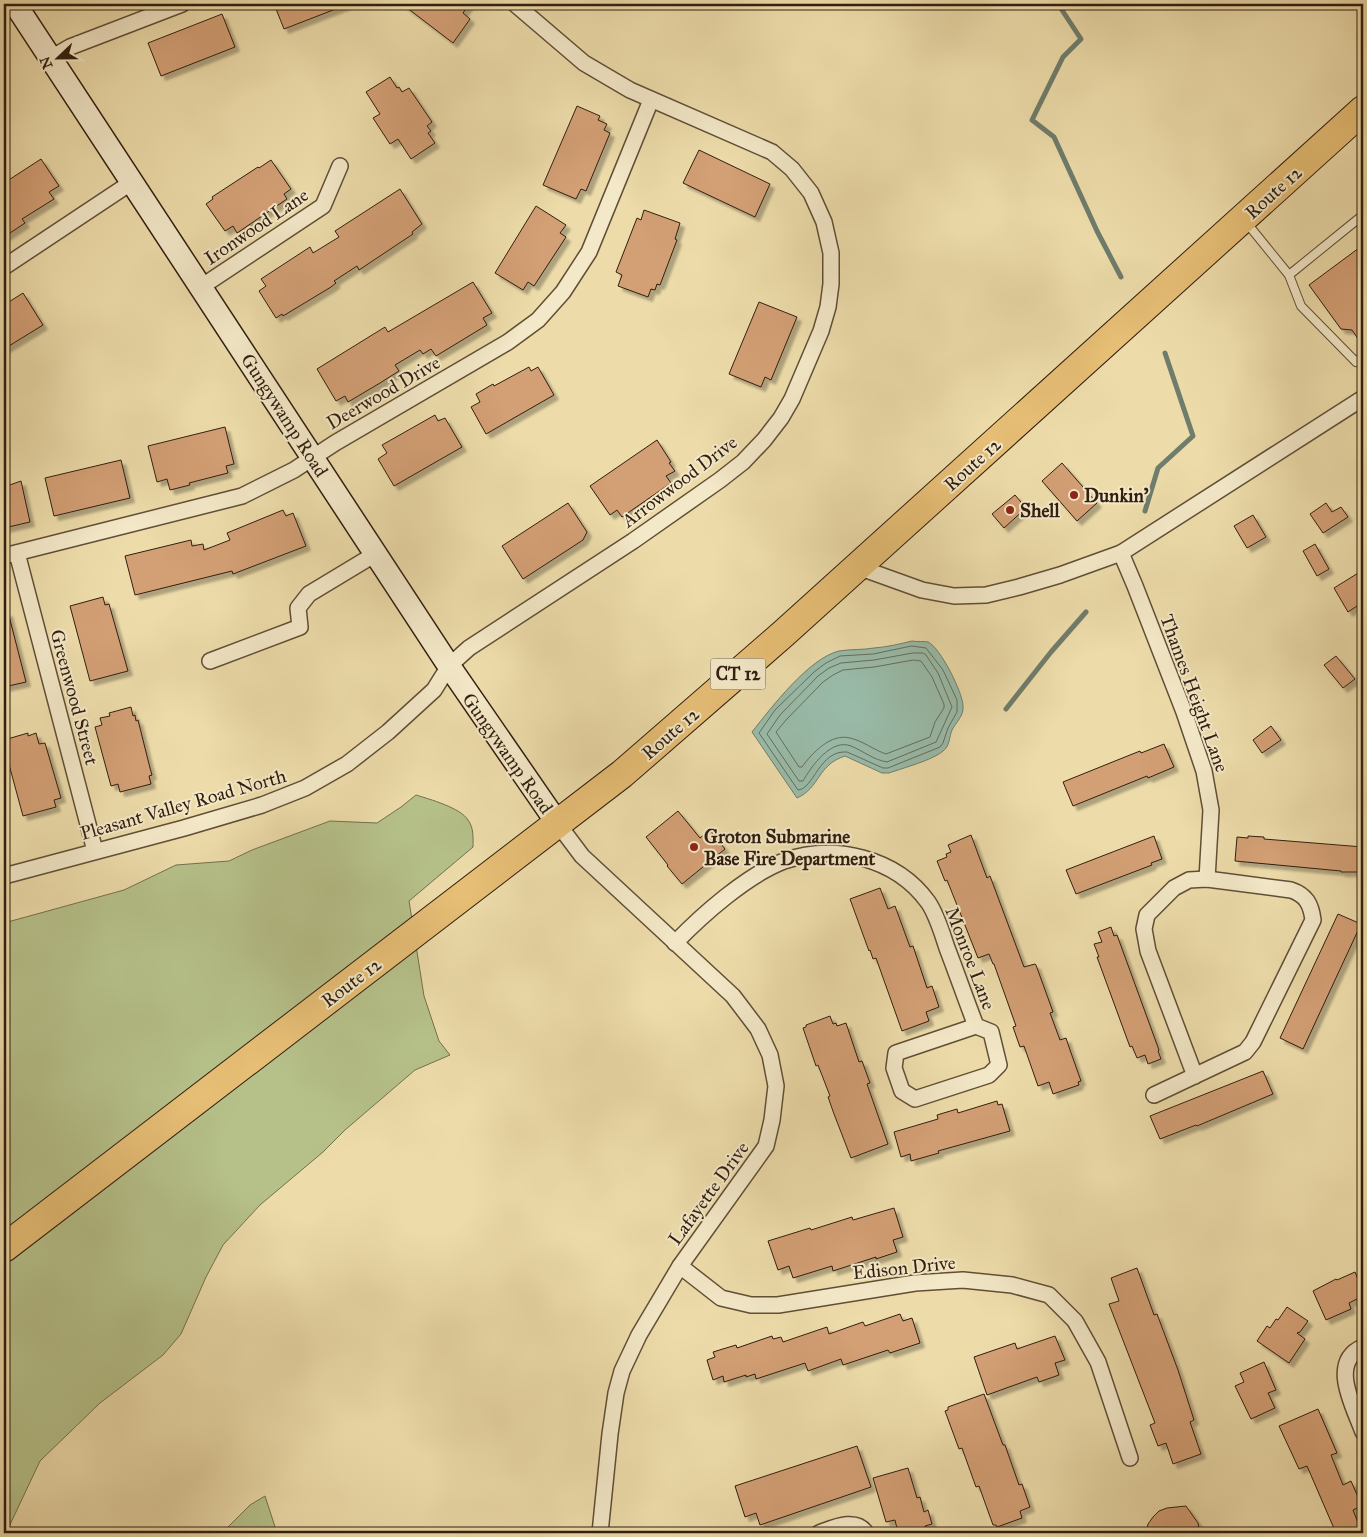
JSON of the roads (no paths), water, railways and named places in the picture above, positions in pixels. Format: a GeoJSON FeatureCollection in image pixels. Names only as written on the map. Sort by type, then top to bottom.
{"type":"FeatureCollection","features":[{"type":"Feature","properties":{"kind":"highway","name":"Route 12"},"geometry":{"type":"LineString","coordinates":[[4,1248],[558,824],[661,741],[858,567],[1363,110]]}},
{"type":"Feature","properties":{"kind":"street","name":"Gungywamp Road"},"geometry":{"type":"LineString","coordinates":[[15,4],[449,666],[558,824]]}},
{"type":"Feature","properties":{"kind":"street"},"geometry":{"type":"LineString","coordinates":[[51,58],[70,47],[182,4]]}},
{"type":"Feature","properties":{"kind":"street","name":"Arrowwood Drive"},"geometry":{"type":"LineString","coordinates":[[449,666],[469,648],[633,541],[743,462],[764,440],[781,418],[792,399],[821,331],[828,308],[831,284],[831,253],[824,222],[811,193],[792,169],[772,152],[651,100],[584,63],[515,4]]}},
{"type":"Feature","properties":{"kind":"street","name":"Deerwood Drive"},"geometry":{"type":"LineString","coordinates":[[10,555],[242,496],[268,484],[493,351],[538,320],[562,292],[588,252],[651,100]]}},
{"type":"Feature","properties":{"kind":"street","name":"Ironwood Lane"},"geometry":{"type":"LineString","coordinates":[[202,287],[323,206],[340,166]]}},
{"type":"Feature","properties":{"kind":"street"},"geometry":{"type":"LineString","coordinates":[[4,267],[132,182]]}},
{"type":"Feature","properties":{"kind":"street"},"geometry":{"type":"LineString","coordinates":[[858,567],[922,590],[954,596],[986,595],[1051,578],[1121,553],[1363,398]]}},
{"type":"Feature","properties":{"kind":"street","name":"Thames Height Lane"},"geometry":{"type":"LineString","coordinates":[[1121,553],[1181,703],[1204,771],[1212,810],[1207,879]]}},
{"type":"Feature","properties":{"kind":"street"},"geometry":{"type":"LineString","coordinates":[[210,661],[300,627],[298,608],[309,594],[377,554]]}},
{"type":"Feature","properties":{"kind":"street","name":"Greenwood Street"},"geometry":{"type":"LineString","coordinates":[[10,555],[95,851]]}},
{"type":"Feature","properties":{"kind":"street","name":"Pleasant Valley Road North"},"geometry":{"type":"LineString","coordinates":[[4,876],[184,828],[262,805],[305,788],[347,764],[388,732],[434,690],[449,666]]}},
{"type":"Feature","properties":{"kind":"street","name":"Lafayette Drive"},"geometry":{"type":"LineString","coordinates":[[558,824],[582,856],[701,965],[732,996],[758,1029],[770,1055],[776,1086],[772,1120],[766,1146],[680,1266],[639,1335],[622,1371],[616,1393],[610,1434],[600,1533]]}},
{"type":"Feature","properties":{"kind":"street","name":"Monroe Lane"},"geometry":{"type":"LineString","coordinates":[[675,943],[692,925],[748,880],[784,862],[806,856],[834,854],[863,857],[890,867],[912,883],[928,903],[940,927],[976,1026],[991,1032],[999,1065],[989,1075],[915,1099],[902,1091],[894,1068],[896,1053],[976,1026]]}},
{"type":"Feature","properties":{"kind":"street"},"geometry":{"type":"LineString","coordinates":[[1154,1095],[1195,1076],[1245,1052],[1253,1042],[1313,920],[1312,910],[1307,899],[1299,893],[1291,890],[1207,879],[1189,880],[1174,888],[1147,915],[1144,929],[1148,951],[1195,1076]]}},
{"type":"Feature","properties":{"kind":"street","name":"Edison Drive"},"geometry":{"type":"LineString","coordinates":[[680,1266],[722,1298],[751,1305],[778,1305],[915,1283],[963,1280],[1012,1285],[1049,1295],[1074,1321],[1098,1362],[1130,1458]]}},
{"type":"Feature","properties":{"kind":"street"},"geometry":{"type":"LineString","coordinates":[[1363,1346],[1349,1359],[1344,1376],[1348,1394],[1363,1432]]}},
{"type":"Feature","properties":{"kind":"street"},"geometry":{"type":"LineString","coordinates":[[819,1533],[851,1524],[860,1527],[866,1533]]}},
{"type":"Feature","properties":{"kind":"lane"},"geometry":{"type":"LineString","coordinates":[[1288,275],[1363,215]]}},
{"type":"Feature","properties":{"kind":"lane"},"geometry":{"type":"LineString","coordinates":[[1244,218],[1288,275],[1301,306],[1356,362],[1363,356]]}},
{"type":"Feature","properties":{"kind":"water"},"geometry":{"type":"Polygon","coordinates":[[[912,641],[928,642],[939,652],[950,671],[962,700],[962,713],[952,730],[945,749],[925,761],[889,773],[882,773],[845,756],[829,765],[805,794],[797,798],[752,732],[791,685],[815,663],[827,656],[839,651],[884,647],[912,641]]]}},
{"type":"Feature","properties":{"kind":"waterway"},"geometry":{"type":"LineString","coordinates":[[1058,4],[1081,39],[1063,57],[1032,120],[1054,137],[1097,231],[1121,277]]}},
{"type":"Feature","properties":{"kind":"waterway"},"geometry":{"type":"LineString","coordinates":[[1145,511],[1158,468],[1193,436],[1165,353]]}},
{"type":"Feature","properties":{"kind":"waterway"},"geometry":{"type":"LineString","coordinates":[[1006,709],[1051,652],[1086,612]]}},
{"type":"Feature","properties":{"kind":"place","name":"Dunkin'"},"geometry":{"type":"Point","coordinates":[1074,495]}},
{"type":"Feature","properties":{"kind":"place","name":"Shell"},"geometry":{"type":"Point","coordinates":[1010,510]}},
{"type":"Feature","properties":{"kind":"place","name":"Groton Submarine Base Fire Department"},"geometry":{"type":"Point","coordinates":[694,847]}}]}
